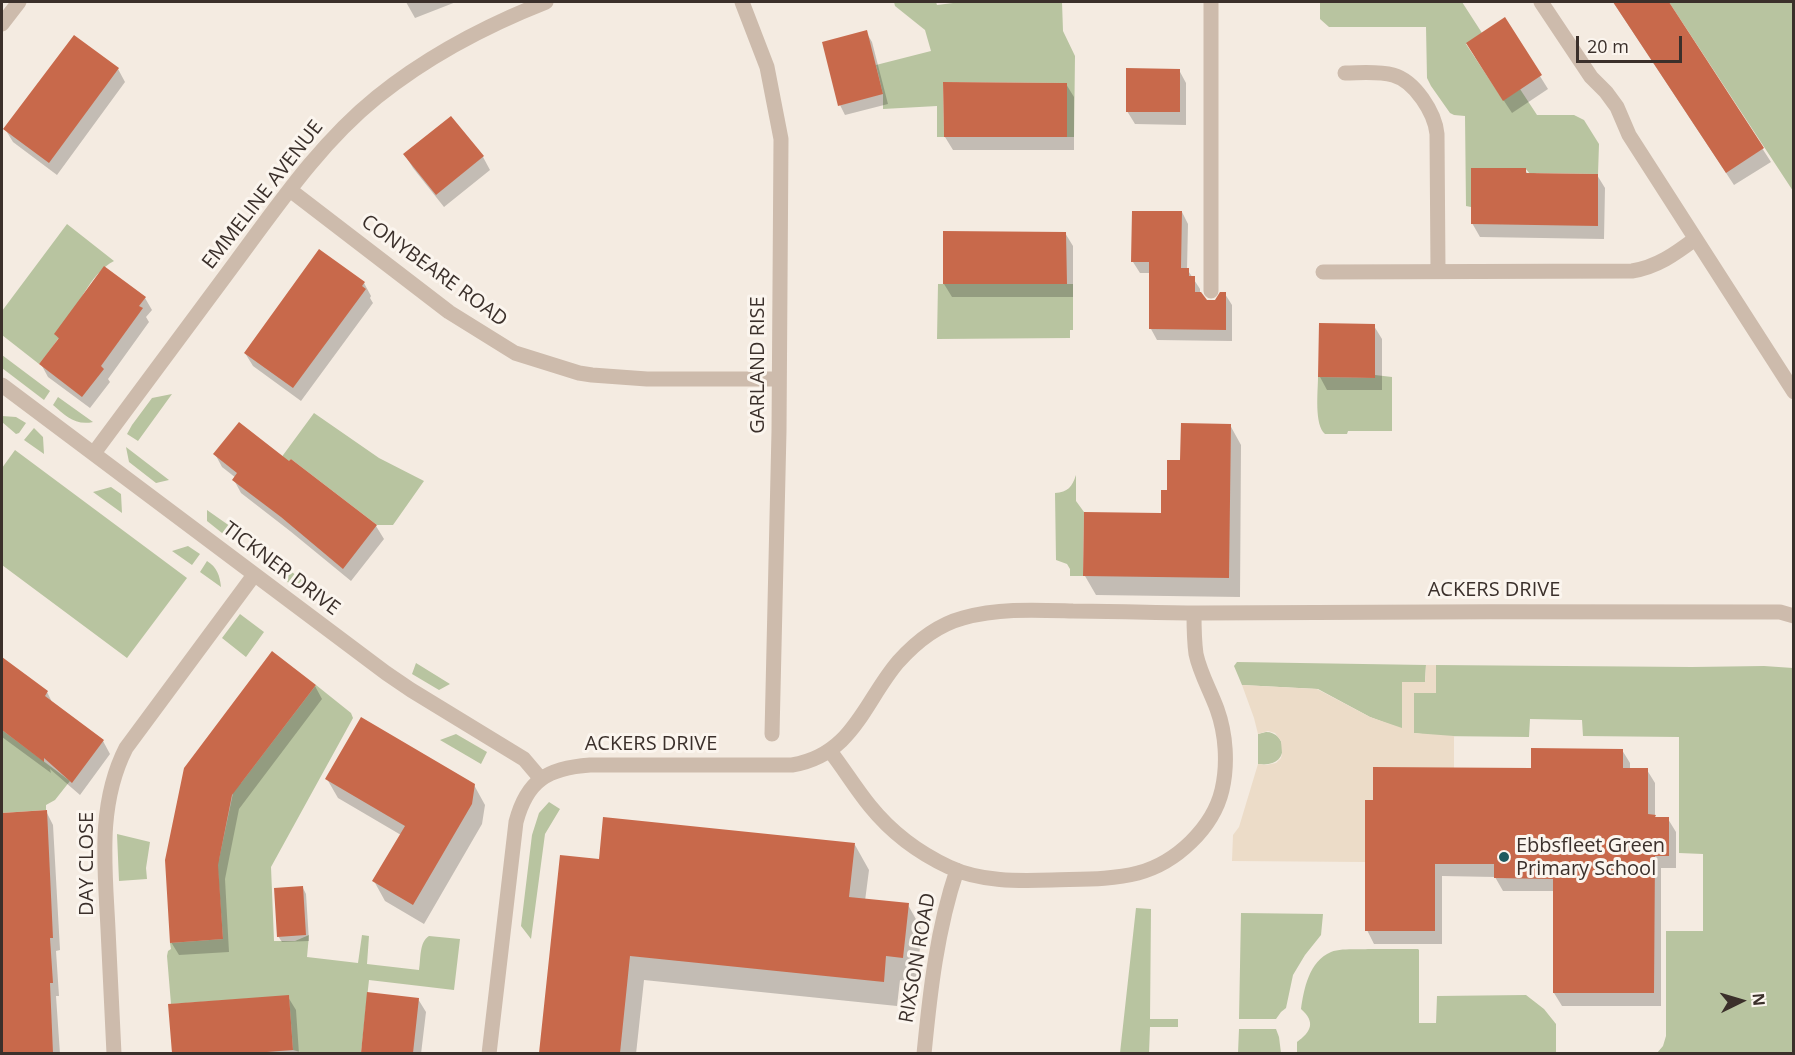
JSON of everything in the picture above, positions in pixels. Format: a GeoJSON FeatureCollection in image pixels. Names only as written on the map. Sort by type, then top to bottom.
{"type":"FeatureCollection","features":[{"type":"Feature","properties":{"kind":"street"},"geometry":{"type":"LineString","coordinates":[[2,24],[19,2]]}},
{"type":"Feature","properties":{"kind":"street","name":"EMMELINE AVENUE"},"geometry":{"type":"LineString","coordinates":[[94,453],[290,190],[314,159],[353,118],[413,70],[475,33],[546,2]]}},
{"type":"Feature","properties":{"kind":"street","name":"GARLAND RISE"},"geometry":{"type":"LineString","coordinates":[[742,2],[767,67],[781,139],[772,734]]}},
{"type":"Feature","properties":{"kind":"street"},"geometry":{"type":"LineString","coordinates":[[1211,2],[1211,291]]}},
{"type":"Feature","properties":{"kind":"street"},"geometry":{"type":"LineString","coordinates":[[1541,2],[1591,76],[1617,107],[1629,135],[1794,392]]}},
{"type":"Feature","properties":{"kind":"street"},"geometry":{"type":"LineString","coordinates":[[1345,73],[1396,76],[1412,87],[1430,111],[1437,135],[1438,271]]}},
{"type":"Feature","properties":{"kind":"street","name":"CONYBEARE ROAD"},"geometry":{"type":"LineString","coordinates":[[290,190],[449,312],[515,353],[579,372],[624,378],[779,379]]}},
{"type":"Feature","properties":{"kind":"street"},"geometry":{"type":"LineString","coordinates":[[1323,272],[1632,271],[1666,260],[1695,239]]}},
{"type":"Feature","properties":{"kind":"street","name":"TICKNER DRIVE"},"geometry":{"type":"LineString","coordinates":[[2,385],[334,635],[411,690],[524,759],[540,779]]}},
{"type":"Feature","properties":{"kind":"street","name":"DAY CLOSE"},"geometry":{"type":"LineString","coordinates":[[114,1053],[105,845],[105,817],[113,777],[126,748],[254,575]]}},
{"type":"Feature","properties":{"kind":"street","name":"ACKERS DRIVE"},"geometry":{"type":"LineString","coordinates":[[540,779],[560,770],[590,765],[792,765],[810,761],[830,751],[848,735],[898,662],[926,636],[954,621],[1003,611],[1780,612],[1794,616]]}},
{"type":"Feature","properties":{"kind":"street"},"geometry":{"type":"LineString","coordinates":[[830,751],[869,805],[894,832],[931,857],[957,870],[989,878],[1021,880],[1125,876],[1146,870],[1167,860],[1200,833],[1216,808],[1222,790],[1225,765],[1223,731],[1218,711],[1196,653],[1194,613]]}},
{"type":"Feature","properties":{"kind":"street"},"geometry":{"type":"LineString","coordinates":[[489,1053],[516,822],[530,789],[540,779]]}},
{"type":"Feature","properties":{"kind":"street","name":"RIXSON ROAD"},"geometry":{"type":"LineString","coordinates":[[924,1053],[932,981],[957,870]]}},
{"type":"Feature","properties":{"kind":"green space"},"geometry":{"type":"Polygon","coordinates":[[[894,2],[936,2],[937,5],[953,2],[1062,2],[1063,31],[1075,56],[1074,137],[1067,137],[1067,83],[943,82],[944,137],[937,137],[937,106],[883,109],[883,94],[876,65],[931,51],[925,30],[895,6],[894,2]]]}},
{"type":"Feature","properties":{"kind":"green space"},"geometry":{"type":"Polygon","coordinates":[[[1320,2],[1462,2],[1482,33],[1466,44],[1503,100],[1520,89],[1537,115],[1574,115],[1584,120],[1599,144],[1598,174],[1537,173],[1531,175],[1525,168],[1471,168],[1471,207],[1466,206],[1465,116],[1450,113],[1427,78],[1426,27],[1329,27],[1320,19],[1320,2]]]}},
{"type":"Feature","properties":{"kind":"green space"},"geometry":{"type":"Polygon","coordinates":[[[1669,2],[1793,2],[1793,191],[1669,2]]]}},
{"type":"Feature","properties":{"kind":"green space"},"geometry":{"type":"Polygon","coordinates":[[[67,224],[114,261],[90,283],[62,333],[39,364],[2,335],[2,311],[67,224]]]}},
{"type":"Feature","properties":{"kind":"green space"},"geometry":{"type":"Polygon","coordinates":[[[938,284],[1073,284],[1073,330],[1070,330],[1070,338],[937,339],[938,284]]]}},
{"type":"Feature","properties":{"kind":"green space"},"geometry":{"type":"Polygon","coordinates":[[[2,355],[50,391],[44,400],[2,368],[2,355]]]}},
{"type":"Feature","properties":{"kind":"green space"},"geometry":{"type":"Polygon","coordinates":[[[1375,375],[1392,377],[1392,431],[1348,431],[1347,434],[1325,434],[1318,416],[1318,377],[1374,378],[1375,375]]]}},
{"type":"Feature","properties":{"kind":"green space"},"geometry":{"type":"Polygon","coordinates":[[[172,394],[138,441],[127,434],[152,398],[172,394]]]}},
{"type":"Feature","properties":{"kind":"green space"},"geometry":{"type":"Polygon","coordinates":[[[58,397],[93,422],[76,421],[66,416],[53,405],[58,397]]]}},
{"type":"Feature","properties":{"kind":"green space"},"geometry":{"type":"Polygon","coordinates":[[[314,413],[379,458],[424,481],[393,525],[377,525],[291,459],[285,467],[278,462],[314,413]]]}},
{"type":"Feature","properties":{"kind":"green space"},"geometry":{"type":"Polygon","coordinates":[[[2,416],[16,417],[26,423],[16,434],[2,422],[2,416]]]}},
{"type":"Feature","properties":{"kind":"green space"},"geometry":{"type":"Polygon","coordinates":[[[34,428],[43,437],[44,454],[24,440],[34,428]]]}},
{"type":"Feature","properties":{"kind":"green space"},"geometry":{"type":"Polygon","coordinates":[[[126,447],[169,480],[156,483],[129,462],[126,447]]]}},
{"type":"Feature","properties":{"kind":"green space"},"geometry":{"type":"Polygon","coordinates":[[[15,450],[187,578],[127,658],[2,565],[2,468],[15,450]]]}},
{"type":"Feature","properties":{"kind":"green space"},"geometry":{"type":"Polygon","coordinates":[[[1076,475],[1076,501],[1084,512],[1083,576],[1070,576],[1067,564],[1056,560],[1055,493],[1069,488],[1076,475]]]}},
{"type":"Feature","properties":{"kind":"green space"},"geometry":{"type":"Polygon","coordinates":[[[111,487],[121,494],[122,513],[93,492],[111,487]]]}},
{"type":"Feature","properties":{"kind":"green space"},"geometry":{"type":"Polygon","coordinates":[[[207,510],[234,529],[227,537],[207,521],[207,510]]]}},
{"type":"Feature","properties":{"kind":"green space"},"geometry":{"type":"Polygon","coordinates":[[[188,546],[200,554],[192,565],[172,551],[188,546]]]}},
{"type":"Feature","properties":{"kind":"green space"},"geometry":{"type":"Polygon","coordinates":[[[207,561],[217,572],[221,587],[200,572],[207,561]]]}},
{"type":"Feature","properties":{"kind":"green space"},"geometry":{"type":"Polygon","coordinates":[[[285,567],[316,590],[311,598],[283,579],[285,567]]]}},
{"type":"Feature","properties":{"kind":"green space"},"geometry":{"type":"Polygon","coordinates":[[[240,614],[264,632],[246,657],[222,638],[240,614]]]}},
{"type":"Feature","properties":{"kind":"green space"},"geometry":{"type":"Polygon","coordinates":[[[1237,662],[1426,665],[1425,682],[1403,682],[1402,729],[1370,717],[1318,689],[1242,685],[1234,666],[1237,662]]]}},
{"type":"Feature","properties":{"kind":"green space"},"geometry":{"type":"Polygon","coordinates":[[[416,663],[450,684],[439,690],[412,674],[416,663]]]}},
{"type":"Feature","properties":{"kind":"green space"},"geometry":{"type":"Polygon","coordinates":[[[1436,665],[1793,668],[1793,1053],[1657,1053],[1663,1046],[1666,1036],[1666,931],[1703,931],[1703,854],[1679,853],[1679,737],[1583,736],[1582,720],[1530,719],[1529,737],[1438,736],[1414,733],[1414,692],[1436,693],[1436,665]]]}},
{"type":"Feature","properties":{"kind":"green space"},"geometry":{"type":"Polygon","coordinates":[[[316,685],[351,713],[353,718],[271,867],[274,941],[295,941],[309,935],[307,957],[358,963],[362,935],[369,936],[367,964],[419,970],[422,946],[429,936],[460,939],[454,990],[369,980],[361,1053],[300,1053],[293,1050],[289,996],[171,1004],[167,956],[171,949],[170,943],[223,939],[218,872],[179,874],[219,859],[233,793],[205,756],[241,783],[316,685]]]}},
{"type":"Feature","properties":{"kind":"green space"},"geometry":{"type":"Polygon","coordinates":[[[2,730],[70,781],[55,800],[46,805],[46,810],[2,813],[2,730]]]}},
{"type":"Feature","properties":{"kind":"green space"},"geometry":{"type":"Polygon","coordinates":[[[1266,732],[1279,738],[1283,750],[1276,761],[1269,764],[1258,764],[1258,734],[1266,732]]]}},
{"type":"Feature","properties":{"kind":"green space"},"geometry":{"type":"Polygon","coordinates":[[[456,734],[487,752],[481,764],[440,740],[456,734]]]}},
{"type":"Feature","properties":{"kind":"green space"},"geometry":{"type":"Polygon","coordinates":[[[549,802],[560,809],[545,834],[531,939],[521,926],[532,835],[539,813],[549,802]]]}},
{"type":"Feature","properties":{"kind":"green space"},"geometry":{"type":"Polygon","coordinates":[[[117,834],[150,842],[146,868],[147,879],[119,881],[117,834]]]}},
{"type":"Feature","properties":{"kind":"green space"},"geometry":{"type":"Polygon","coordinates":[[[1136,908],[1151,909],[1150,1019],[1178,1019],[1178,1027],[1150,1027],[1149,1053],[1120,1053],[1136,908]]]}},
{"type":"Feature","properties":{"kind":"green space"},"geometry":{"type":"Polygon","coordinates":[[[1241,913],[1323,914],[1321,935],[1293,975],[1286,1008],[1276,1019],[1239,1019],[1241,913]]]}},
{"type":"Feature","properties":{"kind":"green space"},"geometry":{"type":"Polygon","coordinates":[[[1418,949],[1419,1023],[1436,1023],[1437,996],[1526,995],[1544,1009],[1556,1024],[1556,1053],[1297,1053],[1297,1042],[1310,1027],[1309,1018],[1301,1009],[1309,976],[1317,962],[1335,951],[1418,949]]]}},
{"type":"Feature","properties":{"kind":"green space"},"geometry":{"type":"Polygon","coordinates":[[[1239,1029],[1276,1029],[1281,1053],[1238,1053],[1239,1029]]]}},
{"type":"Feature","properties":{"kind":"shaded area"},"geometry":{"type":"Polygon","coordinates":[[[1426,665],[1436,665],[1436,693],[1414,693],[1414,733],[1454,736],[1454,768],[1373,800],[1365,800],[1365,862],[1232,861],[1233,835],[1239,827],[1258,764],[1276,763],[1282,753],[1281,741],[1275,733],[1268,731],[1258,734],[1242,685],[1317,689],[1370,717],[1402,728],[1402,682],[1425,682],[1426,665]]]}},
{"type":"Feature","properties":{"kind":"building"},"geometry":{"type":"Polygon","coordinates":[[[1613,2],[1669,2],[1764,148],[1726,173],[1613,2]]]}},
{"type":"Feature","properties":{"kind":"building"},"geometry":{"type":"Polygon","coordinates":[[[1505,17],[1542,75],[1503,101],[1466,43],[1505,17]]]}},
{"type":"Feature","properties":{"kind":"building"},"geometry":{"type":"Polygon","coordinates":[[[867,30],[883,94],[838,106],[822,42],[867,30]]]}},
{"type":"Feature","properties":{"kind":"building"},"geometry":{"type":"Polygon","coordinates":[[[74,35],[119,68],[49,163],[3,129],[74,35]]]}},
{"type":"Feature","properties":{"kind":"building"},"geometry":{"type":"Polygon","coordinates":[[[1126,68],[1180,69],[1180,112],[1126,112],[1126,68]]]}},
{"type":"Feature","properties":{"kind":"building"},"geometry":{"type":"Polygon","coordinates":[[[943,82],[1067,83],[1067,137],[944,137],[943,82]]]}},
{"type":"Feature","properties":{"kind":"building"},"geometry":{"type":"Polygon","coordinates":[[[451,116],[484,156],[436,195],[403,154],[451,116]]]}},
{"type":"Feature","properties":{"kind":"building"},"geometry":{"type":"Polygon","coordinates":[[[1471,168],[1526,168],[1526,173],[1598,174],[1598,226],[1471,224],[1471,168]]]}},
{"type":"Feature","properties":{"kind":"building"},"geometry":{"type":"Polygon","coordinates":[[[1132,211],[1182,211],[1181,268],[1189,268],[1189,276],[1195,276],[1195,292],[1201,292],[1207,300],[1215,300],[1220,292],[1226,292],[1226,330],[1149,329],[1149,262],[1131,262],[1132,211]]]}},
{"type":"Feature","properties":{"kind":"building"},"geometry":{"type":"Polygon","coordinates":[[[943,231],[1066,232],[1067,284],[943,284],[943,231]]]}},
{"type":"Feature","properties":{"kind":"building"},"geometry":{"type":"Polygon","coordinates":[[[319,249],[365,282],[362,286],[366,289],[293,388],[244,353],[319,249]]]}},
{"type":"Feature","properties":{"kind":"building"},"geometry":{"type":"Polygon","coordinates":[[[104,266],[146,297],[139,306],[143,308],[101,366],[104,369],[82,397],[39,364],[59,338],[54,334],[104,266]]]}},
{"type":"Feature","properties":{"kind":"building"},"geometry":{"type":"Polygon","coordinates":[[[1319,323],[1375,324],[1375,378],[1318,377],[1319,323]]]}},
{"type":"Feature","properties":{"kind":"building"},"geometry":{"type":"Polygon","coordinates":[[[239,422],[377,525],[343,569],[232,480],[237,473],[213,454],[239,422]]]}},
{"type":"Feature","properties":{"kind":"building"},"geometry":{"type":"Polygon","coordinates":[[[1181,423],[1231,424],[1229,578],[1083,576],[1084,512],[1161,513],[1161,490],[1167,490],[1167,460],[1180,460],[1181,423]]]}},
{"type":"Feature","properties":{"kind":"building"},"geometry":{"type":"Polygon","coordinates":[[[272,651],[316,685],[232,795],[218,865],[223,939],[170,943],[165,860],[184,768],[272,651]]]}},
{"type":"Feature","properties":{"kind":"building"},"geometry":{"type":"Polygon","coordinates":[[[2,657],[48,691],[45,696],[104,740],[72,783],[44,758],[44,762],[2,730],[2,657]]]}},
{"type":"Feature","properties":{"kind":"building"},"geometry":{"type":"Polygon","coordinates":[[[361,717],[475,784],[472,804],[413,905],[372,881],[405,826],[325,779],[361,717]]]}},
{"type":"Feature","properties":{"kind":"building"},"geometry":{"type":"Polygon","coordinates":[[[1531,748],[1623,749],[1623,768],[1648,768],[1648,814],[1656,815],[1655,817],[1669,817],[1669,856],[1655,856],[1654,993],[1553,993],[1553,879],[1494,878],[1494,864],[1435,864],[1435,931],[1365,931],[1365,800],[1373,800],[1373,767],[1531,768],[1531,748]]]}},
{"type":"Feature","properties":{"kind":"building"},"geometry":{"type":"Polygon","coordinates":[[[47,810],[53,938],[50,938],[53,983],[50,983],[53,1053],[2,1053],[2,813],[47,810]]]}},
{"type":"Feature","properties":{"kind":"building"},"geometry":{"type":"Polygon","coordinates":[[[603,817],[855,843],[849,897],[909,903],[903,958],[886,956],[884,982],[630,956],[620,1053],[539,1053],[560,855],[599,859],[603,817]]]}},
{"type":"Feature","properties":{"kind":"building"},"geometry":{"type":"Polygon","coordinates":[[[303,886],[306,935],[277,937],[274,888],[303,886]]]}},
{"type":"Feature","properties":{"kind":"building"},"geometry":{"type":"Polygon","coordinates":[[[367,992],[419,998],[413,1053],[361,1053],[367,992]]]}},
{"type":"Feature","properties":{"kind":"building"},"geometry":{"type":"Polygon","coordinates":[[[289,995],[293,1050],[254,1053],[172,1053],[168,1004],[289,995]]]}},
{"type":"Feature","properties":{"kind":"place","name":"Ebbsfleet Green Primary School"},"geometry":{"type":"Point","coordinates":[1504,857]}}]}
